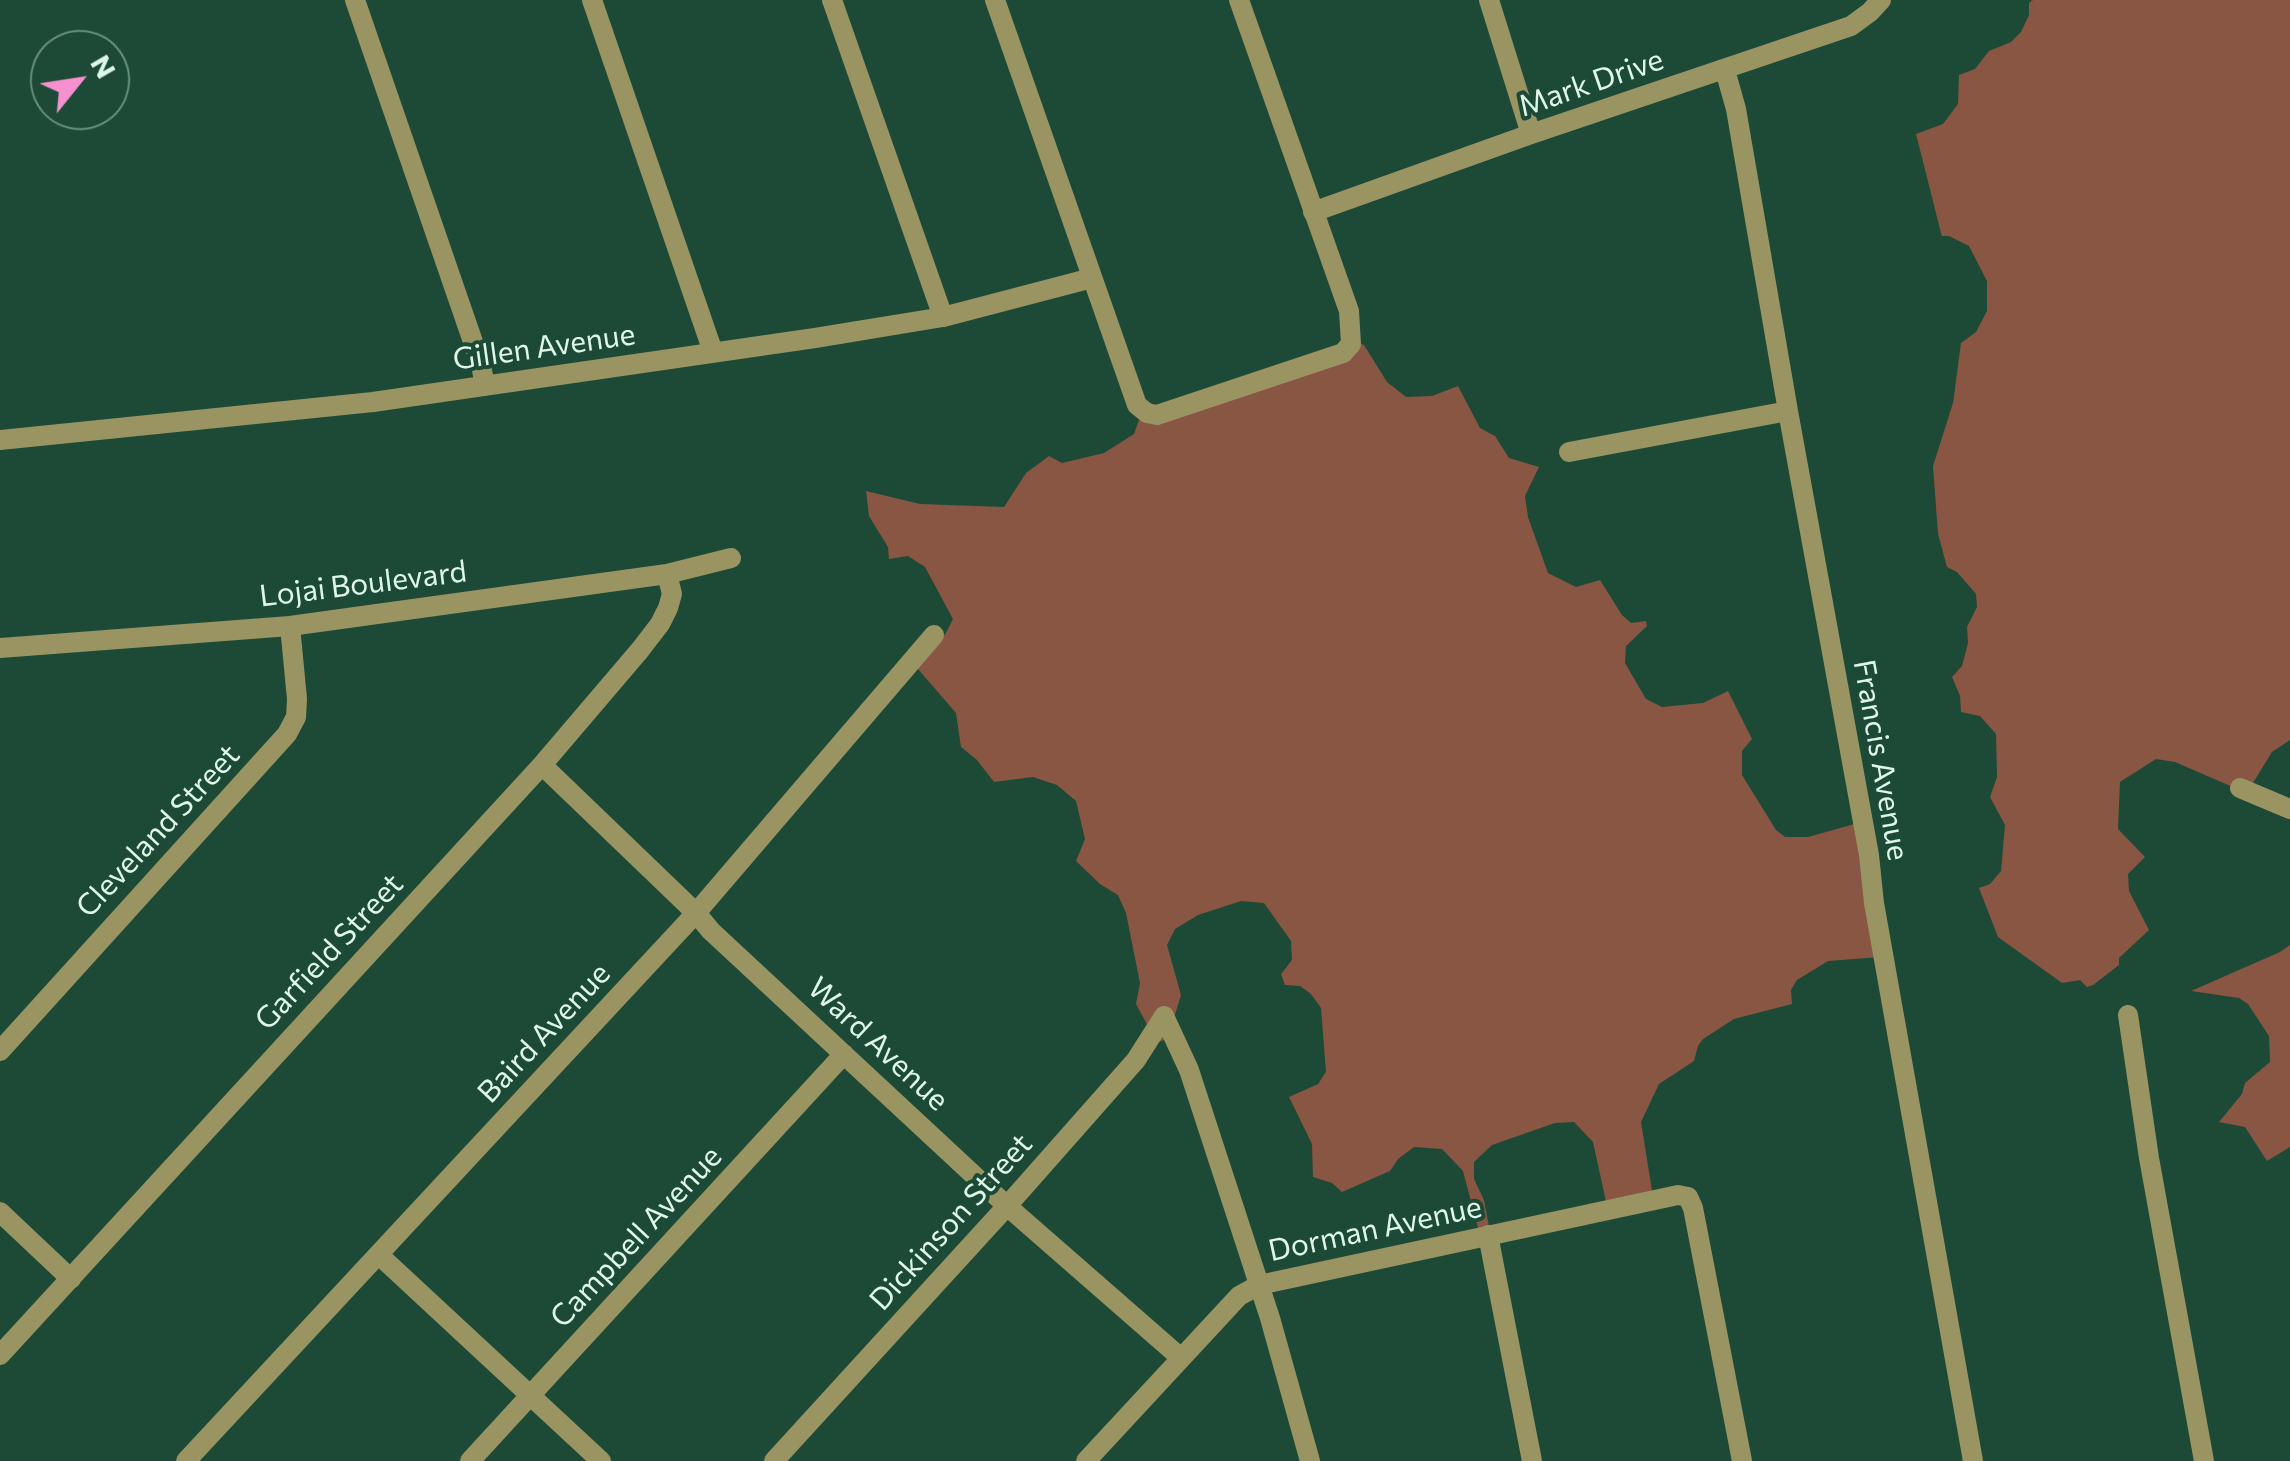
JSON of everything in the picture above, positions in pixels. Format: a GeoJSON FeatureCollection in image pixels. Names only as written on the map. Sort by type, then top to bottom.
{"type":"FeatureCollection","features":[{"type":"Feature","properties":{"kind":"street"},"geometry":{"type":"LineString","coordinates":[[355,0],[486,386]]}},
{"type":"Feature","properties":{"kind":"street"},"geometry":{"type":"LineString","coordinates":[[592,0],[714,352]]}},
{"type":"Feature","properties":{"kind":"street"},"geometry":{"type":"LineString","coordinates":[[832,0],[943,317]]}},
{"type":"Feature","properties":{"kind":"street"},"geometry":{"type":"LineString","coordinates":[[994,0],[1137,405],[1146,413],[1157,415],[1324,360],[1343,353],[1350,344],[1348,311],[1240,0]]}},
{"type":"Feature","properties":{"kind":"street"},"geometry":{"type":"LineString","coordinates":[[1489,0],[1531,134]]}},
{"type":"Feature","properties":{"kind":"street","name":"Mark Drive"},"geometry":{"type":"LineString","coordinates":[[1313,212],[1851,26],[1881,0]]}},
{"type":"Feature","properties":{"kind":"street","name":"Francis Avenue"},"geometry":{"type":"LineString","coordinates":[[1725,70],[1736,109],[1973,1461]]}},
{"type":"Feature","properties":{"kind":"street","name":"Gillen Avenue"},"geometry":{"type":"LineString","coordinates":[[0,440],[372,402],[486,386],[943,317],[1092,278]]}},
{"type":"Feature","properties":{"kind":"street"},"geometry":{"type":"LineString","coordinates":[[1569,452],[1788,411]]}},
{"type":"Feature","properties":{"kind":"street","name":"Lojai Boulevard"},"geometry":{"type":"LineString","coordinates":[[0,648],[290,626],[667,574],[731,558]]}},
{"type":"Feature","properties":{"kind":"street","name":"Garfield Street"},"geometry":{"type":"LineString","coordinates":[[0,1355],[542,765],[660,624],[672,594],[667,574]]}},
{"type":"Feature","properties":{"kind":"street","name":"Cleveland Street"},"geometry":{"type":"LineString","coordinates":[[0,1051],[287,734],[296,717],[297,699],[290,626]]}},
{"type":"Feature","properties":{"kind":"street","name":"Baird Avenue"},"geometry":{"type":"LineString","coordinates":[[186,1461],[696,913],[934,635]]}},
{"type":"Feature","properties":{"kind":"street","name":"Ward Avenue"},"geometry":{"type":"LineString","coordinates":[[542,765],[711,931],[1007,1206],[1182,1358]]}},
{"type":"Feature","properties":{"kind":"street"},"geometry":{"type":"LineString","coordinates":[[2240,788],[2290,808]]}},
{"type":"Feature","properties":{"kind":"street"},"geometry":{"type":"LineString","coordinates":[[2128,1015],[2149,1158],[2204,1461]]}},
{"type":"Feature","properties":{"kind":"street","name":"Dickinson Street"},"geometry":{"type":"LineString","coordinates":[[774,1461],[1136,1060],[1164,1016],[1189,1070],[1259,1285]]}},
{"type":"Feature","properties":{"kind":"street","name":"Campbell Avenue"},"geometry":{"type":"LineString","coordinates":[[470,1461],[844,1054]]}},
{"type":"Feature","properties":{"kind":"street","name":"Dorman Avenue"},"geometry":{"type":"LineString","coordinates":[[1086,1461],[1239,1296],[1259,1285],[1678,1195],[1688,1197],[1693,1208],[1742,1461]]}},
{"type":"Feature","properties":{"kind":"street"},"geometry":{"type":"LineString","coordinates":[[0,1212],[71,1279]]}},
{"type":"Feature","properties":{"kind":"street"},"geometry":{"type":"LineString","coordinates":[[1488,1235],[1532,1461]]}},
{"type":"Feature","properties":{"kind":"street"},"geometry":{"type":"LineString","coordinates":[[378,1255],[601,1461]]}},
{"type":"Feature","properties":{"kind":"street"},"geometry":{"type":"LineString","coordinates":[[1259,1285],[1310,1461]]}},
{"type":"Feature","properties":{"kind":"shaded area"},"geometry":{"type":"Polygon","coordinates":[[[2033,0],[2290,0],[2290,740],[2272,752],[2248,791],[2175,762],[2156,759],[2120,782],[2118,829],[2145,857],[2128,874],[2129,891],[2149,930],[2119,958],[2119,965],[2087,987],[2080,980],[2062,983],[1998,937],[1979,888],[1990,884],[2001,871],[2005,825],[1990,797],[1997,777],[1996,734],[1980,716],[1961,712],[1960,696],[1952,677],[1962,666],[1968,643],[1967,627],[1977,607],[1976,594],[1957,572],[1947,567],[1938,534],[1933,466],[1953,403],[1961,343],[1976,332],[1987,311],[1987,281],[1969,246],[1942,236],[1916,134],[1943,124],[1958,104],[1959,75],[1975,69],[1989,51],[2011,42],[2021,32],[2033,0]]]}},
{"type":"Feature","properties":{"kind":"shaded area"},"geometry":{"type":"Polygon","coordinates":[[[1354,340],[1364,345],[1387,382],[1406,397],[1432,396],[1458,386],[1480,428],[1495,436],[1509,458],[1539,467],[1525,496],[1528,517],[1548,573],[1576,587],[1600,580],[1622,615],[1631,623],[1646,621],[1647,626],[1626,646],[1625,663],[1646,699],[1662,707],[1703,703],[1728,691],[1752,739],[1742,751],[1742,775],[1776,830],[1785,837],[1808,837],[1858,823],[1880,957],[1828,961],[1797,980],[1791,990],[1792,1004],[1734,1019],[1703,1039],[1694,1061],[1659,1084],[1641,1122],[1654,1203],[1608,1211],[1593,1142],[1574,1122],[1555,1123],[1492,1145],[1474,1162],[1474,1179],[1484,1200],[1491,1237],[1481,1239],[1463,1171],[1442,1149],[1414,1147],[1390,1171],[1342,1192],[1332,1183],[1313,1177],[1312,1144],[1289,1097],[1318,1084],[1326,1072],[1321,1008],[1300,986],[1285,985],[1281,974],[1292,960],[1291,941],[1264,903],[1241,901],[1198,915],[1175,929],[1167,945],[1181,995],[1168,1038],[1157,1043],[1136,1004],[1140,983],[1126,913],[1118,895],[1076,861],[1085,839],[1076,801],[1057,785],[1033,777],[994,782],[961,747],[956,713],[917,668],[953,619],[925,567],[908,556],[889,559],[888,547],[869,516],[866,491],[920,504],[1004,507],[1026,473],[1049,456],[1062,463],[1104,453],[1134,434],[1141,414],[1354,340]]]}},
{"type":"Feature","properties":{"kind":"shaded area"},"geometry":{"type":"Polygon","coordinates":[[[2290,945],[2290,1147],[2267,1161],[2245,1127],[2219,1122],[2242,1094],[2245,1083],[2270,1062],[2269,1036],[2248,1004],[2239,998],[2191,991],[2290,945]]]}}]}
